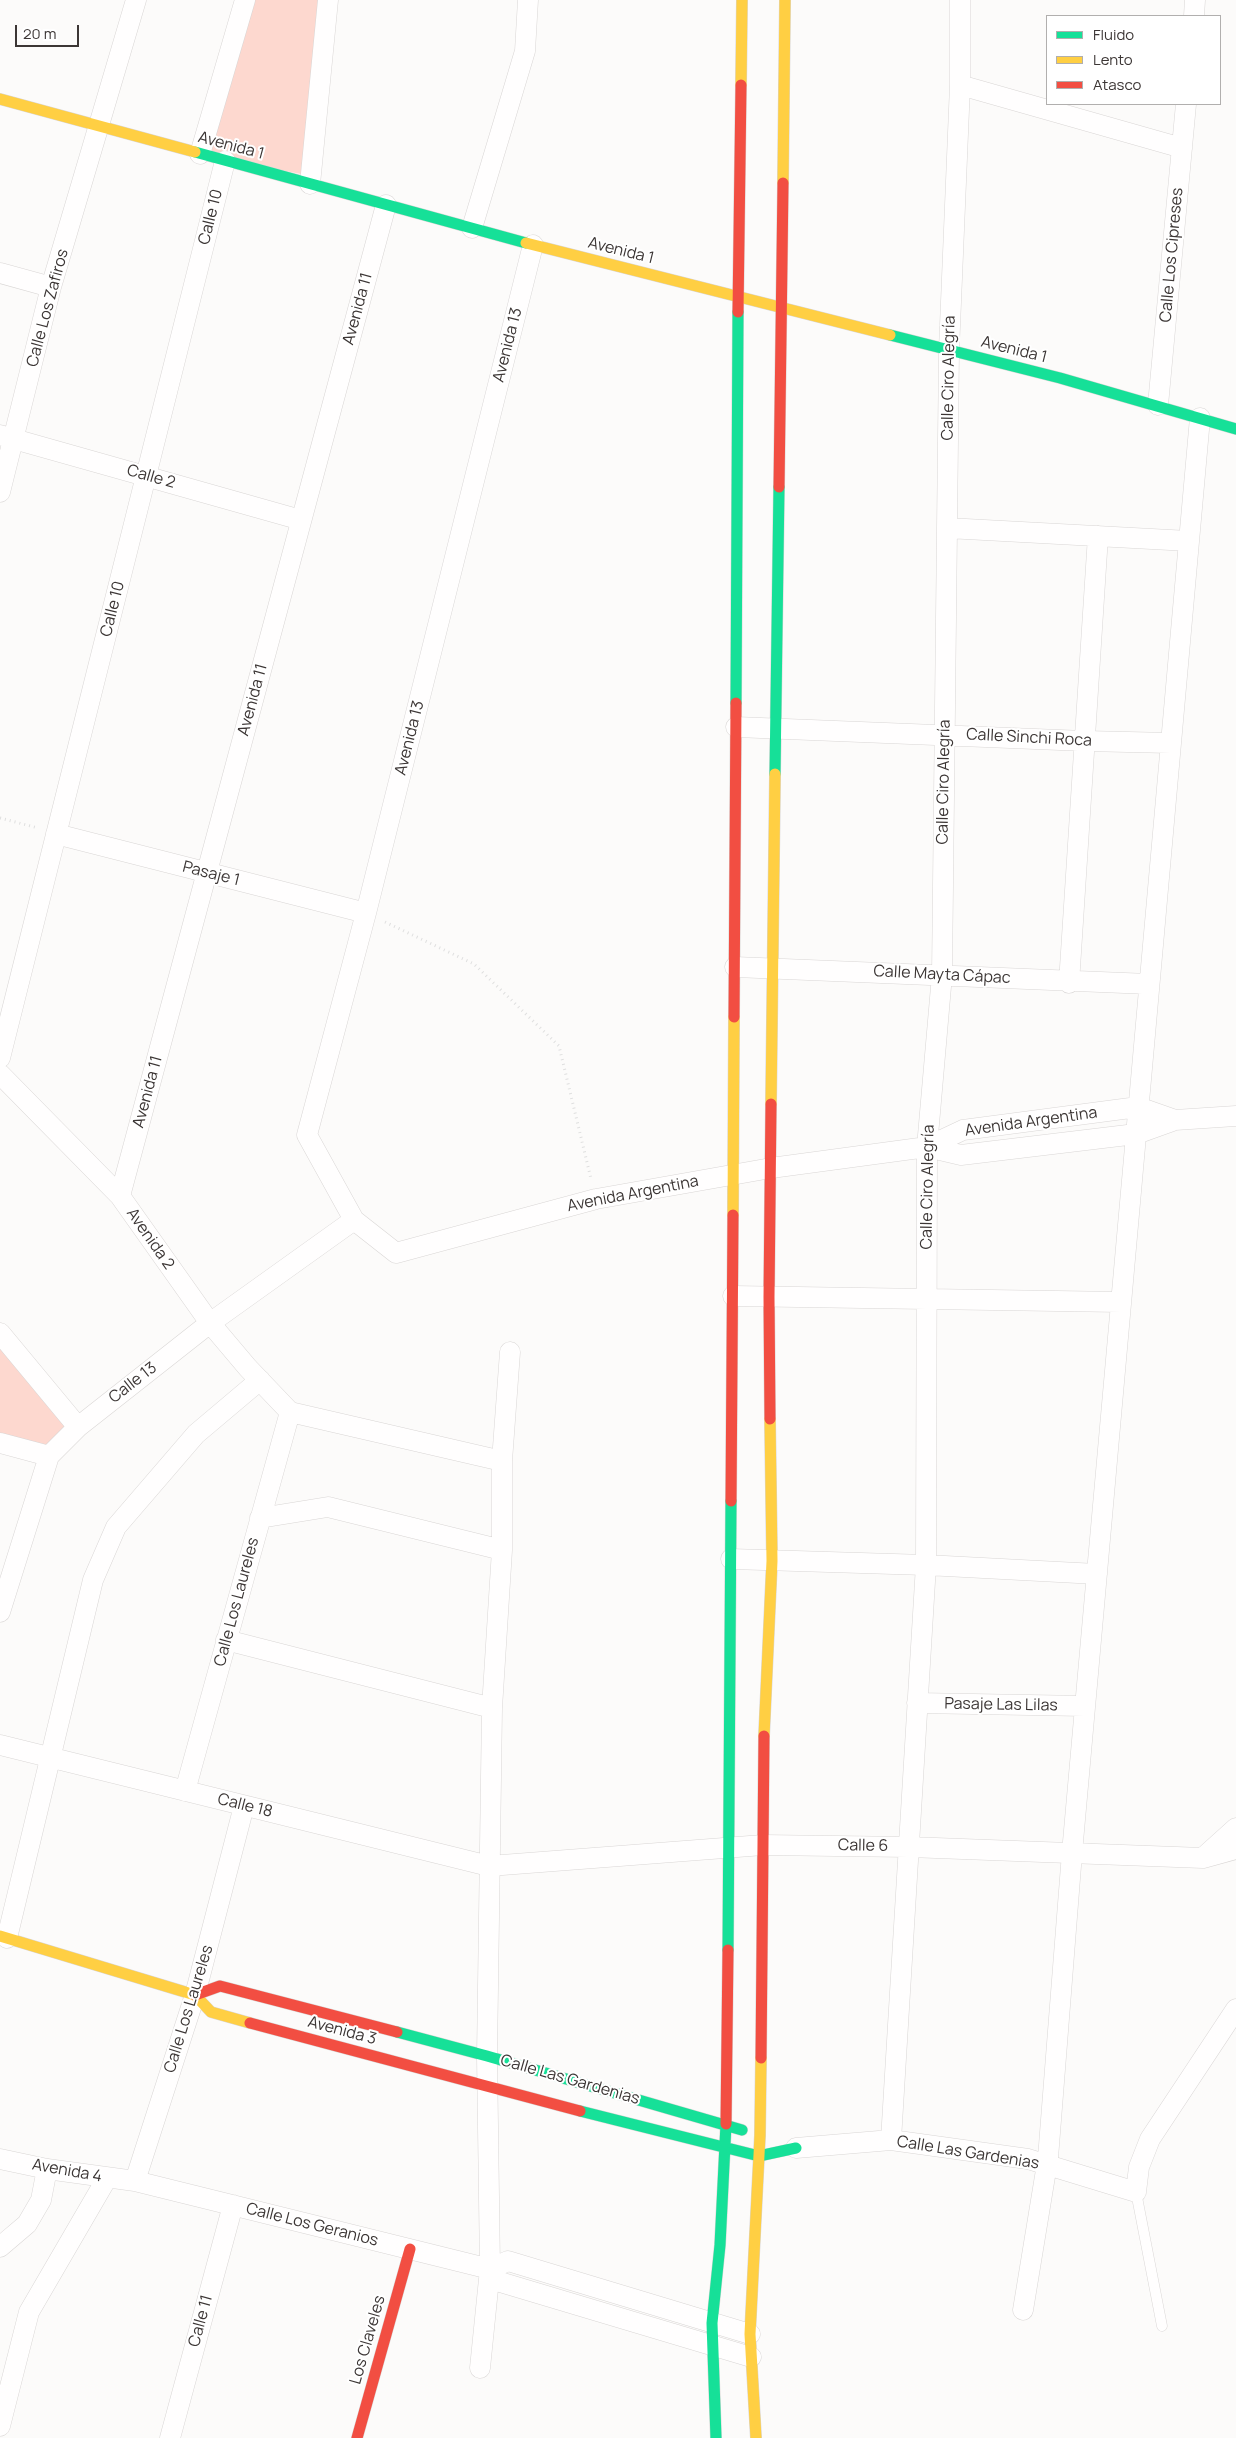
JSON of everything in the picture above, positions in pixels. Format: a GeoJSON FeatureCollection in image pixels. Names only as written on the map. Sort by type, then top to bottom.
{"type":"FeatureCollection","features":[{"type":"Feature","properties":{"kind":"street"},"geometry":{"type":"LineString","coordinates":[[100,126],[136,0]]}},
{"type":"Feature","properties":{"kind":"street"},"geometry":{"type":"LineString","coordinates":[[200,154],[245,0]]}},
{"type":"Feature","properties":{"kind":"street"},"geometry":{"type":"LineString","coordinates":[[310,184],[328,0]]}},
{"type":"Feature","properties":{"kind":"street"},"geometry":{"type":"LineString","coordinates":[[472,228],[524,51],[528,0]]}},
{"type":"Feature","properties":{"kind":"street"},"geometry":{"type":"LineString","coordinates":[[716,2438],[712,2323],[720,2245],[726,2125],[729,1848],[732,1296],[735,1174],[738,297],[742,0]]}},
{"type":"Feature","properties":{"kind":"street"},"geometry":{"type":"LineString","coordinates":[[756,2438],[750,2334],[759,2156],[776,2141],[763,1845],[764,1725],[772,1562],[769,1297],[785,0]]}},
{"type":"Feature","properties":{"kind":"street","name":"Calle Ciro Alegría"},"geometry":{"type":"LineString","coordinates":[[891,2140],[926,1565],[927,1147],[942,975],[949,350],[960,85],[960,0]]}},
{"type":"Feature","properties":{"kind":"street"},"geometry":{"type":"LineString","coordinates":[[1194,15],[1195,0]]}},
{"type":"Feature","properties":{"kind":"street"},"geometry":{"type":"LineString","coordinates":[[960,85],[1182,148]]}},
{"type":"Feature","properties":{"kind":"street","name":"Avenida 1"},"geometry":{"type":"LineString","coordinates":[[0,99],[533,245],[949,350],[1158,405],[1236,429]]}},
{"type":"Feature","properties":{"kind":"street","name":"Calle Los Cipreses"},"geometry":{"type":"LineString","coordinates":[[1158,405],[1186,105]]}},
{"type":"Feature","properties":{"kind":"street","name":"Calle Los Zafiros"},"geometry":{"type":"LineString","coordinates":[[0,492],[7,437],[100,126]]}},
{"type":"Feature","properties":{"kind":"street","name":"Calle 10"},"geometry":{"type":"LineString","coordinates":[[0,1058],[225,161]]}},
{"type":"Feature","properties":{"kind":"street","name":"Avenida 11"},"geometry":{"type":"LineString","coordinates":[[120,1196],[386,205]]}},
{"type":"Feature","properties":{"kind":"street","name":"Avenida 13"},"geometry":{"type":"LineString","coordinates":[[354,1220],[306,1135],[366,913],[533,245]]}},
{"type":"Feature","properties":{"kind":"street"},"geometry":{"type":"LineString","coordinates":[[0,273],[51,287]]}},
{"type":"Feature","properties":{"kind":"street"},"geometry":{"type":"LineString","coordinates":[[1023,2310],[1045,2165],[1048,2158],[1072,1853],[1200,418]]}},
{"type":"Feature","properties":{"kind":"street","name":"Calle 2"},"geometry":{"type":"LineString","coordinates":[[7,437],[301,520]]}},
{"type":"Feature","properties":{"kind":"street"},"geometry":{"type":"LineString","coordinates":[[947,528],[1189,541]]}},
{"type":"Feature","properties":{"kind":"street"},"geometry":{"type":"LineString","coordinates":[[1069,983],[1098,536]]}},
{"type":"Feature","properties":{"kind":"street","name":"Calle Sinchi Roca"},"geometry":{"type":"LineString","coordinates":[[736,727],[1171,743]]}},
{"type":"Feature","properties":{"kind":"street","name":"Pasaje 1"},"geometry":{"type":"LineString","coordinates":[[56,834],[366,913]]}},
{"type":"Feature","properties":{"kind":"street","name":"Calle Mayta Cápac"},"geometry":{"type":"LineString","coordinates":[[735,967],[774,967],[942,975],[1069,983],[1149,984]]}},
{"type":"Feature","properties":{"kind":"street","name":"Avenida 2"},"geometry":{"type":"LineString","coordinates":[[0,1074],[120,1196],[210,1322],[290,1412]]}},
{"type":"Feature","properties":{"kind":"street"},"geometry":{"type":"LineString","coordinates":[[1138,1107],[1174,1120],[1236,1116]]}},
{"type":"Feature","properties":{"kind":"street","name":"Avenida Argentina"},"geometry":{"type":"LineString","coordinates":[[354,1220],[396,1252],[596,1199],[771,1168],[927,1147],[963,1130],[1138,1107]]}},
{"type":"Feature","properties":{"kind":"street","name":"Avenida Argentina"},"geometry":{"type":"LineString","coordinates":[[927,1147],[961,1155],[1136,1134],[1174,1120]]}},
{"type":"Feature","properties":{"kind":"street","name":"Calle 13"},"geometry":{"type":"LineString","coordinates":[[1,1604],[49,1456],[78,1427],[210,1322],[354,1220]]}},
{"type":"Feature","properties":{"kind":"street"},"geometry":{"type":"LineString","coordinates":[[732,1296],[1121,1302]]}},
{"type":"Feature","properties":{"kind":"street"},"geometry":{"type":"LineString","coordinates":[[0,1333],[78,1427]]}},
{"type":"Feature","properties":{"kind":"street"},"geometry":{"type":"LineString","coordinates":[[480,2368],[490,2269],[487,2056],[492,1708],[502,1550],[502,1461],[510,1352]]}},
{"type":"Feature","properties":{"kind":"street"},"geometry":{"type":"LineString","coordinates":[[4,1937],[52,1758],[93,1580],[116,1527],[196,1434],[260,1380]]}},
{"type":"Feature","properties":{"kind":"street"},"geometry":{"type":"LineString","coordinates":[[290,1412],[502,1461]]}},
{"type":"Feature","properties":{"kind":"street","name":"Calle Los Laureles"},"geometry":{"type":"LineString","coordinates":[[185,1791],[290,1412]]}},
{"type":"Feature","properties":{"kind":"street"},"geometry":{"type":"LineString","coordinates":[[0,1443],[49,1456]]}},
{"type":"Feature","properties":{"kind":"street"},"geometry":{"type":"LineString","coordinates":[[260,1518],[328,1508],[502,1550]]}},
{"type":"Feature","properties":{"kind":"street"},"geometry":{"type":"LineString","coordinates":[[731,1559],[772,1562],[926,1565],[1097,1574]]}},
{"type":"Feature","properties":{"kind":"street"},"geometry":{"type":"LineString","coordinates":[[226,1640],[492,1708]]}},
{"type":"Feature","properties":{"kind":"street","name":"Pasaje Las Lilas"},"geometry":{"type":"LineString","coordinates":[[917,1703],[1085,1706]]}},
{"type":"Feature","properties":{"kind":"street","name":"Calle 18"},"geometry":{"type":"LineString","coordinates":[[0,1745],[489,1866]]}},
{"type":"Feature","properties":{"kind":"street","name":"Calle Los Laureles"},"geometry":{"type":"LineString","coordinates":[[135,2181],[195,1995],[244,1806]]}},
{"type":"Feature","properties":{"kind":"street"},"geometry":{"type":"LineString","coordinates":[[1203,1858],[1236,1828]]}},
{"type":"Feature","properties":{"kind":"street","name":"Calle 6"},"geometry":{"type":"LineString","coordinates":[[489,1866],[763,1845],[909,1847],[1203,1858],[1236,1849]]}},
{"type":"Feature","properties":{"kind":"street","name":"Avenida 3"},"geometry":{"type":"LineString","coordinates":[[4,1937],[195,1995],[211,2012],[487,2088]]}},
{"type":"Feature","properties":{"kind":"street","name":"Avenida 3"},"geometry":{"type":"LineString","coordinates":[[195,1995],[220,1986],[487,2056]]}},
{"type":"Feature","properties":{"kind":"street"},"geometry":{"type":"LineString","coordinates":[[1136,2192],[1139,2167],[1150,2139],[1236,2009]]}},
{"type":"Feature","properties":{"kind":"street","name":"Calle Las Gardenias"},"geometry":{"type":"LineString","coordinates":[[487,2056],[776,2141],[891,2140],[1028,2159],[1136,2192]]}},
{"type":"Feature","properties":{"kind":"street","name":"Calle Las Gardenias"},"geometry":{"type":"LineString","coordinates":[[487,2088],[759,2156],[776,2141]]}},
{"type":"Feature","properties":{"kind":"street","name":"Avenida 4"},"geometry":{"type":"LineString","coordinates":[[0,2159],[47,2169],[135,2181]]}},
{"type":"Feature","properties":{"kind":"street"},"geometry":{"type":"LineString","coordinates":[[0,2247],[27,2224],[41,2200],[47,2169]]}},
{"type":"Feature","properties":{"kind":"street"},"geometry":{"type":"LineString","coordinates":[[0,2426],[29,2312],[108,2178]]}},
{"type":"Feature","properties":{"kind":"street","name":"Calle Los Geranios"},"geometry":{"type":"LineString","coordinates":[[135,2181],[490,2269],[508,2261],[750,2334]]}},
{"type":"Feature","properties":{"kind":"street","name":"Calle 11"},"geometry":{"type":"LineString","coordinates":[[170,2438],[233,2205]]}},
{"type":"Feature","properties":{"kind":"street","name":"Los Claveles"},"geometry":{"type":"LineString","coordinates":[[356,2438],[410,2250]]}},
{"type":"Feature","properties":{"kind":"street","name":"Calle Los Geranios"},"geometry":{"type":"LineString","coordinates":[[490,2269],[500,2282],[751,2357]]}},
{"type":"Feature","properties":{"kind":"lane"},"geometry":{"type":"LineString","coordinates":[[1136,2192],[1162,2326]]}},
{"type":"Feature","properties":{"kind":"path"},"geometry":{"type":"LineString","coordinates":[[0,818],[56,834]]}},
{"type":"Feature","properties":{"kind":"path"},"geometry":{"type":"LineString","coordinates":[[366,913],[474,964],[560,1046],[596,1199]]}},
{"type":"Feature","properties":{"kind":"shaded area"},"geometry":{"type":"Polygon","coordinates":[[[245,0],[328,0],[311,176],[200,154],[245,0]]]}},
{"type":"Feature","properties":{"kind":"shaded area"},"geometry":{"type":"Polygon","coordinates":[[[0,1333],[78,1427],[49,1456],[0,1443],[0,1333]]]}},
{"type":"Feature","properties":{"kind":"traffic: fast"},"geometry":{"type":"LineString","coordinates":[[195,152],[526,243]]}},
{"type":"Feature","properties":{"kind":"traffic: fast"},"geometry":{"type":"LineString","coordinates":[[736,703],[738,312]]}},
{"type":"Feature","properties":{"kind":"traffic: fast"},"geometry":{"type":"LineString","coordinates":[[890,335],[1060,378],[1236,429]]}},
{"type":"Feature","properties":{"kind":"traffic: fast"},"geometry":{"type":"LineString","coordinates":[[775,774],[779,487]]}},
{"type":"Feature","properties":{"kind":"traffic: fast"},"geometry":{"type":"LineString","coordinates":[[728,1950],[731,1501]]}},
{"type":"Feature","properties":{"kind":"traffic: fast"},"geometry":{"type":"LineString","coordinates":[[397,2032],[487,2056],[742,2130]]}},
{"type":"Feature","properties":{"kind":"traffic: fast"},"geometry":{"type":"LineString","coordinates":[[580,2111],[759,2156],[796,2148]]}},
{"type":"Feature","properties":{"kind":"traffic: fast"},"geometry":{"type":"LineString","coordinates":[[716,2438],[712,2323],[720,2245],[726,2124]]}},
{"type":"Feature","properties":{"kind":"traffic: slow"},"geometry":{"type":"LineString","coordinates":[[741,85],[742,0]]}},
{"type":"Feature","properties":{"kind":"traffic: slow"},"geometry":{"type":"LineString","coordinates":[[783,183],[785,0]]}},
{"type":"Feature","properties":{"kind":"traffic: slow"},"geometry":{"type":"LineString","coordinates":[[0,99],[195,152]]}},
{"type":"Feature","properties":{"kind":"traffic: slow"},"geometry":{"type":"LineString","coordinates":[[526,243],[890,335]]}},
{"type":"Feature","properties":{"kind":"traffic: slow"},"geometry":{"type":"LineString","coordinates":[[771,1104],[775,774]]}},
{"type":"Feature","properties":{"kind":"traffic: slow"},"geometry":{"type":"LineString","coordinates":[[733,1215],[734,1017]]}},
{"type":"Feature","properties":{"kind":"traffic: slow"},"geometry":{"type":"LineString","coordinates":[[764,1736],[772,1561],[770,1419]]}},
{"type":"Feature","properties":{"kind":"traffic: slow"},"geometry":{"type":"LineString","coordinates":[[0,1936],[195,1995],[211,2012],[250,2023]]}},
{"type":"Feature","properties":{"kind":"traffic: slow"},"geometry":{"type":"LineString","coordinates":[[756,2438],[750,2334],[760,2135],[761,2058]]}},
{"type":"Feature","properties":{"kind":"traffic: jam"},"geometry":{"type":"LineString","coordinates":[[738,312],[741,85]]}},
{"type":"Feature","properties":{"kind":"traffic: jam"},"geometry":{"type":"LineString","coordinates":[[779,487],[783,183]]}},
{"type":"Feature","properties":{"kind":"traffic: jam"},"geometry":{"type":"LineString","coordinates":[[734,1017],[736,703]]}},
{"type":"Feature","properties":{"kind":"traffic: jam"},"geometry":{"type":"LineString","coordinates":[[770,1419],[771,1104]]}},
{"type":"Feature","properties":{"kind":"traffic: jam"},"geometry":{"type":"LineString","coordinates":[[731,1501],[733,1215]]}},
{"type":"Feature","properties":{"kind":"traffic: jam"},"geometry":{"type":"LineString","coordinates":[[761,2058],[764,1736]]}},
{"type":"Feature","properties":{"kind":"traffic: jam"},"geometry":{"type":"LineString","coordinates":[[726,2124],[728,1950]]}},
{"type":"Feature","properties":{"kind":"traffic: jam"},"geometry":{"type":"LineString","coordinates":[[195,1995],[220,1986],[397,2032]]}},
{"type":"Feature","properties":{"kind":"traffic: jam"},"geometry":{"type":"LineString","coordinates":[[250,2023],[580,2111]]}},
{"type":"Feature","properties":{"kind":"traffic: jam"},"geometry":{"type":"LineString","coordinates":[[357,2438],[410,2249]]}}]}
